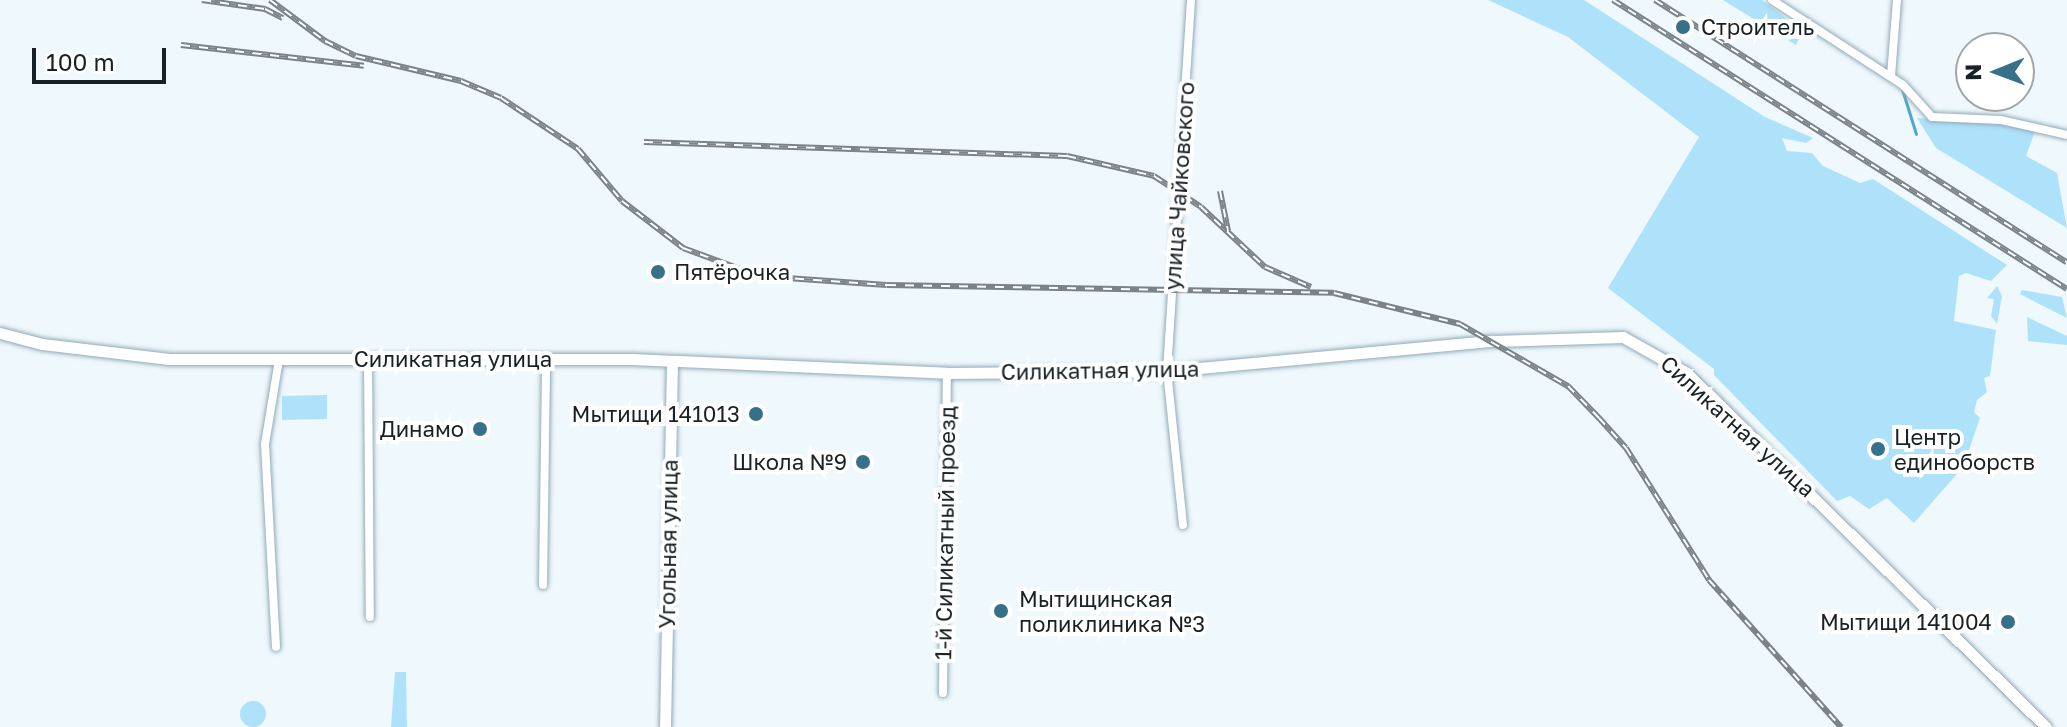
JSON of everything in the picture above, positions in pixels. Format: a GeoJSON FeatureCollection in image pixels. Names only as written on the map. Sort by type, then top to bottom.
{"type":"FeatureCollection","features":[{"type":"Feature","properties":{"kind":"street","name":"улица Чайковского"},"geometry":{"type":"LineString","coordinates":[[1183,525],[1167,371],[1191,0]]}},
{"type":"Feature","properties":{"kind":"street"},"geometry":{"type":"LineString","coordinates":[[1772,0],[1891,76],[1932,117],[2001,120],[2067,135]]}},
{"type":"Feature","properties":{"kind":"street"},"geometry":{"type":"LineString","coordinates":[[1891,76],[1897,0]]}},
{"type":"Feature","properties":{"kind":"street","name":"Силикатная улица"},"geometry":{"type":"LineString","coordinates":[[0,333],[42,344],[169,359],[672,361],[947,373],[1167,371],[1537,338],[1605,335],[1637,342],[1687,373],[2046,727]]}},
{"type":"Feature","properties":{"kind":"street"},"geometry":{"type":"LineString","coordinates":[[368,358],[370,617]]}},
{"type":"Feature","properties":{"kind":"street"},"geometry":{"type":"LineString","coordinates":[[276,647],[265,444],[279,359]]}},
{"type":"Feature","properties":{"kind":"street"},"geometry":{"type":"LineString","coordinates":[[543,585],[546,360]]}},
{"type":"Feature","properties":{"kind":"street","name":"Угольная улица"},"geometry":{"type":"LineString","coordinates":[[665,727],[672,361]]}},
{"type":"Feature","properties":{"kind":"street","name":"1-й Силикатный проезд"},"geometry":{"type":"LineString","coordinates":[[943,693],[947,373]]}},
{"type":"Feature","properties":{"kind":"shaded area"},"geometry":{"type":"Polygon","coordinates":[[[1488,0],[1584,0],[1765,117],[1813,138],[1806,143],[1782,138],[1787,151],[1812,153],[1823,166],[1860,183],[1873,179],[2007,265],[1991,281],[1966,273],[1959,276],[1954,321],[1996,330],[1990,376],[1984,378],[1987,392],[1977,400],[1974,412],[1980,418],[1963,467],[1914,523],[1887,498],[1869,509],[1850,496],[1837,501],[1714,375],[1714,369],[1608,288],[1699,137],[1568,37],[1488,0]]]}},
{"type":"Feature","properties":{"kind":"shaded area"},"geometry":{"type":"Polygon","coordinates":[[[1723,0],[1762,0],[1803,31],[1796,45],[1723,0]]]}},
{"type":"Feature","properties":{"kind":"shaded area"},"geometry":{"type":"Polygon","coordinates":[[[1917,118],[2000,123],[2035,131],[2026,156],[2057,173],[2067,228],[1936,148],[1917,118]]]}},
{"type":"Feature","properties":{"kind":"shaded area"},"geometry":{"type":"Polygon","coordinates":[[[1997,286],[2002,296],[1997,324],[1991,316],[1994,299],[1987,298],[1997,286]]]}},
{"type":"Feature","properties":{"kind":"shaded area"},"geometry":{"type":"Polygon","coordinates":[[[2022,290],[2062,297],[2067,318],[2020,294],[2022,290]]]}},
{"type":"Feature","properties":{"kind":"shaded area"},"geometry":{"type":"Polygon","coordinates":[[[2027,317],[2067,336],[2067,345],[2028,341],[2027,317]]]}},
{"type":"Feature","properties":{"kind":"shaded area"},"geometry":{"type":"Polygon","coordinates":[[[327,395],[327,419],[282,420],[282,396],[327,395]]]}},
{"type":"Feature","properties":{"kind":"shaded area"},"geometry":{"type":"Polygon","coordinates":[[[395,672],[406,672],[407,727],[391,727],[395,672]]]}},
{"type":"Feature","properties":{"kind":"shaded area"},"geometry":{"type":"Polygon","coordinates":[[[253,701],[262,705],[266,714],[262,723],[253,727],[244,723],[240,714],[244,705],[253,701]]]}},
{"type":"Feature","properties":{"kind":"waterway"},"geometry":{"type":"LineString","coordinates":[[1902,89],[1916,134]]}},
{"type":"Feature","properties":{"kind":"railway"},"geometry":{"type":"LineString","coordinates":[[202,0],[265,9],[283,18]]}},
{"type":"Feature","properties":{"kind":"railway"},"geometry":{"type":"LineString","coordinates":[[270,0],[325,41],[356,56],[461,81],[501,98],[578,149],[622,201],[683,248],[759,276],[887,285],[1334,293],[1460,324],[1568,386],[1599,418],[1626,448],[1709,580],[1841,727]]}},
{"type":"Feature","properties":{"kind":"railway"},"geometry":{"type":"LineString","coordinates":[[1613,0],[2067,289]]}},
{"type":"Feature","properties":{"kind":"railway"},"geometry":{"type":"LineString","coordinates":[[1655,0],[2067,262]]}},
{"type":"Feature","properties":{"kind":"railway"},"geometry":{"type":"LineString","coordinates":[[181,45],[364,66]]}},
{"type":"Feature","properties":{"kind":"railway"},"geometry":{"type":"LineString","coordinates":[[644,142],[1067,156],[1154,176],[1201,207],[1265,267],[1311,287]]}},
{"type":"Feature","properties":{"kind":"railway"},"geometry":{"type":"LineString","coordinates":[[1220,191],[1228,231]]}},
{"type":"Feature","properties":{"kind":"place","name":"Строитель"},"geometry":{"type":"Point","coordinates":[1683,27]}},
{"type":"Feature","properties":{"kind":"place","name":"Пятёрочка"},"geometry":{"type":"Point","coordinates":[658,272]}},
{"type":"Feature","properties":{"kind":"place","name":"Мытищи 141013"},"geometry":{"type":"Point","coordinates":[756,414]}},
{"type":"Feature","properties":{"kind":"place","name":"Динамо"},"geometry":{"type":"Point","coordinates":[480,429]}},
{"type":"Feature","properties":{"kind":"place","name":"Центр единоборств"},"geometry":{"type":"Point","coordinates":[1878,449]}},
{"type":"Feature","properties":{"kind":"place","name":"Школа №9"},"geometry":{"type":"Point","coordinates":[863,462]}},
{"type":"Feature","properties":{"kind":"place","name":"Мытищинская поликлиника №3"},"geometry":{"type":"Point","coordinates":[1001,611]}},
{"type":"Feature","properties":{"kind":"place","name":"Мытищи 141004"},"geometry":{"type":"Point","coordinates":[2008,622]}}]}
